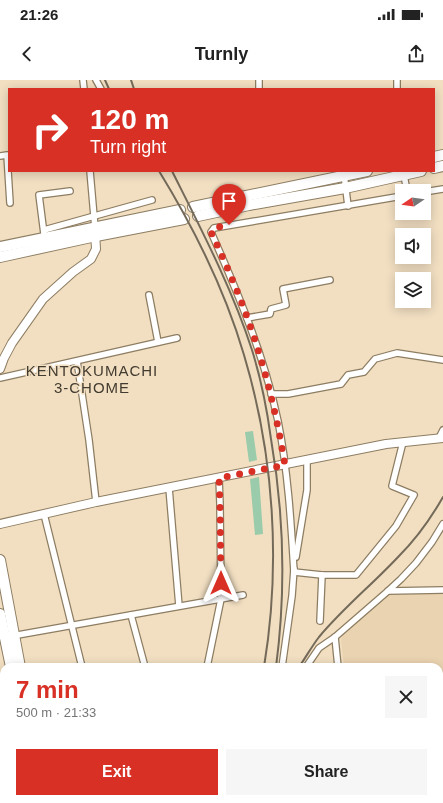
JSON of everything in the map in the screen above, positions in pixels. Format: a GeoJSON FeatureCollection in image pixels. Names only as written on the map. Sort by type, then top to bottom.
{"type":"FeatureCollection","features":[{"type":"Feature","properties":{"kind":"highway"},"geometry":{"type":"LineString","coordinates":[[193,207],[344,173],[356,172]]}},
{"type":"Feature","properties":{"kind":"highway"},"geometry":{"type":"LineString","coordinates":[[198,216],[249,205],[345,188],[417,172]]}},
{"type":"Feature","properties":{"kind":"highway"},"geometry":{"type":"LineString","coordinates":[[0,257],[180,210]]}},
{"type":"Feature","properties":{"kind":"highway"},"geometry":{"type":"LineString","coordinates":[[0,247],[44,234],[95,232],[184,219]]}},
{"type":"Feature","properties":{"kind":"highway"},"geometry":{"type":"LineString","coordinates":[[0,560],[6,637],[10,663]]}},
{"type":"Feature","properties":{"kind":"highway"},"geometry":{"type":"LineString","coordinates":[[0,614],[6,637],[18,663]]}},
{"type":"Feature","properties":{"kind":"street"},"geometry":{"type":"LineString","coordinates":[[0,156],[7,155],[8,171]]}},
{"type":"Feature","properties":{"kind":"street"},"geometry":{"type":"LineString","coordinates":[[8,172],[10,203]]}},
{"type":"Feature","properties":{"kind":"street"},"geometry":{"type":"LineString","coordinates":[[0,369],[12,343],[43,299],[73,272],[91,259],[96,249],[90,172]]}},
{"type":"Feature","properties":{"kind":"street"},"geometry":{"type":"LineString","coordinates":[[344,173],[348,206]]}},
{"type":"Feature","properties":{"kind":"street"},"geometry":{"type":"LineString","coordinates":[[404,175],[406,184]]}},
{"type":"Feature","properties":{"kind":"street"},"geometry":{"type":"LineString","coordinates":[[431,191],[443,189]]}},
{"type":"Feature","properties":{"kind":"street"},"geometry":{"type":"LineString","coordinates":[[70,190],[39,195],[44,234],[94,216],[152,200]]}},
{"type":"Feature","properties":{"kind":"street"},"geometry":{"type":"LineString","coordinates":[[294,572],[291,519],[285,465],[271,394],[248,318],[211,232],[214,228],[395,197]]}},
{"type":"Feature","properties":{"kind":"street"},"geometry":{"type":"LineString","coordinates":[[248,318],[270,314],[271,309],[286,305],[283,289],[330,280]]}},
{"type":"Feature","properties":{"kind":"street"},"geometry":{"type":"LineString","coordinates":[[150,295],[158,342]]}},
{"type":"Feature","properties":{"kind":"street"},"geometry":{"type":"LineString","coordinates":[[0,378],[177,338]]}},
{"type":"Feature","properties":{"kind":"street"},"geometry":{"type":"LineString","coordinates":[[271,394],[288,394],[341,384],[348,375],[364,372],[375,359],[397,353],[443,360]]}},
{"type":"Feature","properties":{"kind":"street"},"geometry":{"type":"LineString","coordinates":[[77,361],[89,440],[96,502]]}},
{"type":"Feature","properties":{"kind":"street"},"geometry":{"type":"LineString","coordinates":[[0,524],[96,502],[442,435]]}},
{"type":"Feature","properties":{"kind":"street"},"geometry":{"type":"LineString","coordinates":[[294,572],[322,575],[356,575],[396,526],[414,495],[392,486],[403,442]]}},
{"type":"Feature","properties":{"kind":"street"},"geometry":{"type":"LineString","coordinates":[[283,663],[294,572],[307,490],[307,460]]}},
{"type":"Feature","properties":{"kind":"street"},"geometry":{"type":"LineString","coordinates":[[208,663],[221,599],[219,478]]}},
{"type":"Feature","properties":{"kind":"street"},"geometry":{"type":"LineString","coordinates":[[169,488],[179,606]]}},
{"type":"Feature","properties":{"kind":"street"},"geometry":{"type":"LineString","coordinates":[[44,514],[81,663]]}},
{"type":"Feature","properties":{"kind":"street"},"geometry":{"type":"LineString","coordinates":[[309,663],[319,648],[335,637],[388,591],[416,562],[432,542],[443,524]]}},
{"type":"Feature","properties":{"kind":"street"},"geometry":{"type":"LineString","coordinates":[[320,621],[322,575]]}},
{"type":"Feature","properties":{"kind":"street"},"geometry":{"type":"LineString","coordinates":[[388,591],[443,590]]}},
{"type":"Feature","properties":{"kind":"street"},"geometry":{"type":"LineString","coordinates":[[6,637],[243,595]]}},
{"type":"Feature","properties":{"kind":"street"},"geometry":{"type":"LineString","coordinates":[[131,615],[143,663]]}},
{"type":"Feature","properties":{"kind":"street"},"geometry":{"type":"LineString","coordinates":[[335,637],[338,663]]}},
{"type":"Feature","properties":{"kind":"shaded area"},"geometry":{"type":"Polygon","coordinates":[[[443,593],[443,663],[344,663],[341,640],[342,636],[387,595],[443,593]]]}},
{"type":"Feature","properties":{"kind":"green space"},"geometry":{"type":"Polygon","coordinates":[[[253,431],[257,460],[249,462],[245,432],[253,431]]]}},
{"type":"Feature","properties":{"kind":"green space"},"geometry":{"type":"Polygon","coordinates":[[[259,477],[263,534],[255,535],[250,479],[259,477]]]}},
{"type":"Feature","properties":{"kind":"railway"},"geometry":{"type":"LineString","coordinates":[[105,80],[109,88]]}},
{"type":"Feature","properties":{"kind":"railway"},"geometry":{"type":"LineString","coordinates":[[131,80],[134,88]]}},
{"type":"Feature","properties":{"kind":"railway"},"geometry":{"type":"LineString","coordinates":[[160,172],[196,237],[218,283],[228,307],[244,355],[254,393],[262,431],[272,510],[272,589],[265,663]]}},
{"type":"Feature","properties":{"kind":"railway"},"geometry":{"type":"LineString","coordinates":[[172,172],[226,281],[244,327],[258,372],[268,417],[279,496],[282,553],[281,610],[276,663]]}},
{"type":"Feature","properties":{"kind":"railway"},"geometry":{"type":"LineString","coordinates":[[302,663],[316,640],[411,543],[443,497]]}},
{"type":"Feature","properties":{"kind":"district","name":"KENTOKUMACHI 3-CHOME"},"geometry":{"type":"Point","coordinates":[92,378]}},
{"type":"Feature","properties":{"kind":"route"},"geometry":{"type":"LineString","coordinates":[[221,583],[219,478],[285,465],[269,384],[237,291],[211,232],[214,228],[229,225]]}}]}
